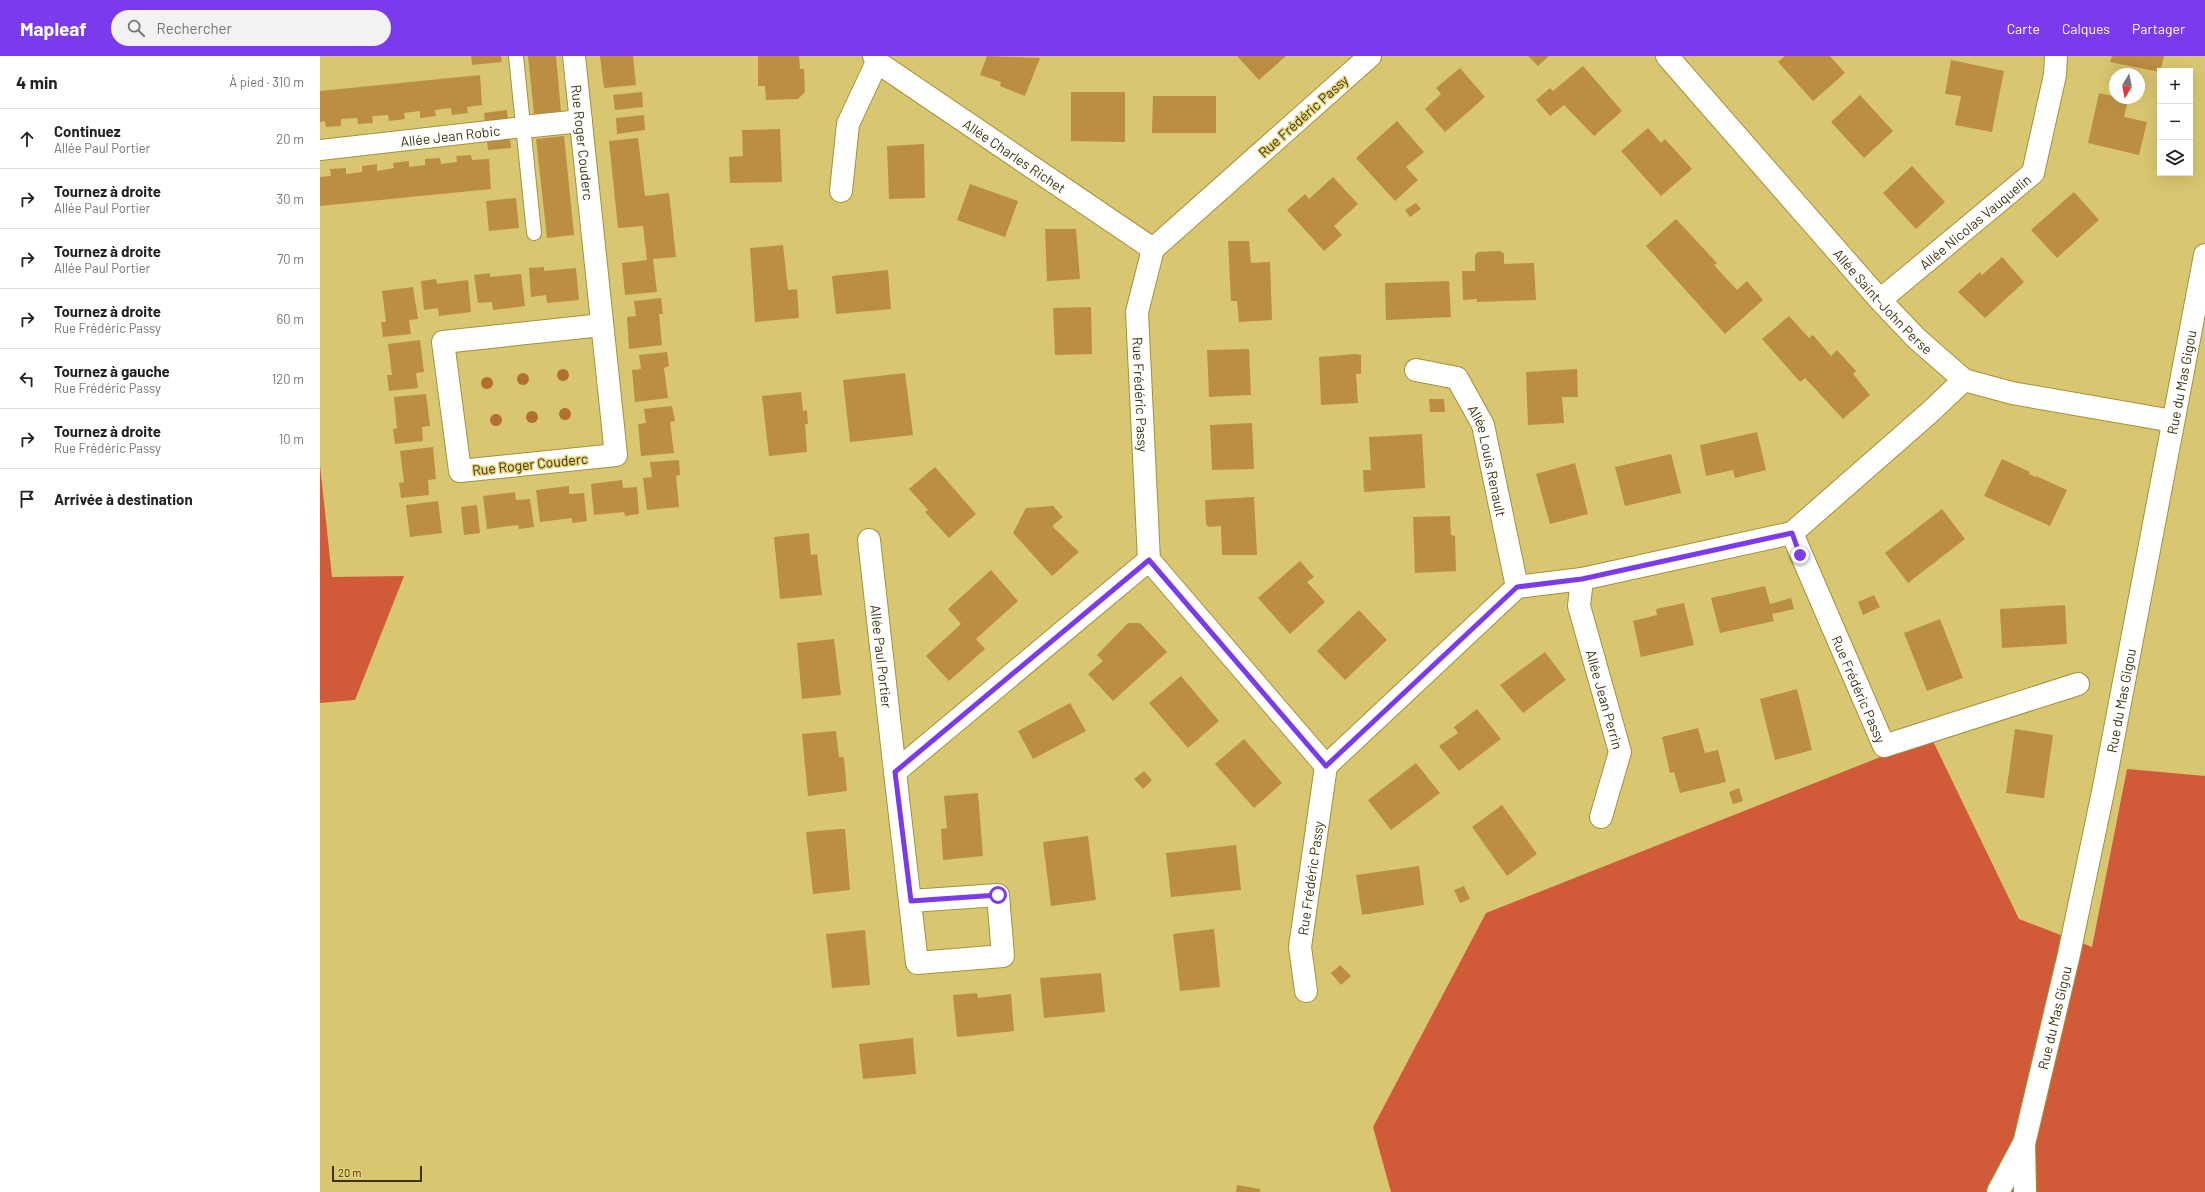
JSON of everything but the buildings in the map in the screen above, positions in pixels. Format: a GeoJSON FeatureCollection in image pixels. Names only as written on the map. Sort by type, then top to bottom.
{"type":"FeatureCollection","features":[{"type":"Feature","properties":{"kind":"street","name":"Rue Roger Couderc"},"geometry":{"type":"LineString","coordinates":[[574,56],[616,455],[460,471],[443,342],[602,325]]}},
{"type":"Feature","properties":{"kind":"street","name":"Rue Frédéric Passy"},"geometry":{"type":"LineString","coordinates":[[1149,560],[1137,312],[1153,249],[1370,56]]}},
{"type":"Feature","properties":{"kind":"street","name":"Allée Saint-John Perse"},"geometry":{"type":"LineString","coordinates":[[1667,56],[1880,300],[1916,338],[1964,380],[2012,393],[2173,421]]}},
{"type":"Feature","properties":{"kind":"street","name":"Allée Nicolas Vauquelin"},"geometry":{"type":"LineString","coordinates":[[1880,300],[2033,173],[2055,75],[2056,56]]}},
{"type":"Feature","properties":{"kind":"street","name":"Allée Charles Richet"},"geometry":{"type":"LineString","coordinates":[[841,191],[848,124],[875,59],[1153,249]]}},
{"type":"Feature","properties":{"kind":"street","name":"Allée Jean Robic"},"geometry":{"type":"LineString","coordinates":[[320,150],[581,121]]}},
{"type":"Feature","properties":{"kind":"street","name":"Rue du Mas Gigou"},"geometry":{"type":"LineString","coordinates":[[2025,1192],[2024,1144],[2069,954],[2104,787],[2205,255]]}},
{"type":"Feature","properties":{"kind":"street","name":"Allée Louis Renault"},"geometry":{"type":"LineString","coordinates":[[1416,370],[1457,378],[1483,425],[1517,587]]}},
{"type":"Feature","properties":{"kind":"street"},"geometry":{"type":"LineString","coordinates":[[895,772],[1149,560],[1326,766],[1517,587],[1582,579],[1792,533],[1929,413],[1964,380]]}},
{"type":"Feature","properties":{"kind":"street","name":"Rue Frédéric Passy"},"geometry":{"type":"LineString","coordinates":[[1792,533],[1884,746],[2078,684]]}},
{"type":"Feature","properties":{"kind":"street","name":"Allée Paul Portier"},"geometry":{"type":"LineString","coordinates":[[869,540],[917,963],[1003,956],[998,895],[911,901]]}},
{"type":"Feature","properties":{"kind":"street","name":"Allée Jean Perrin"},"geometry":{"type":"LineString","coordinates":[[1582,579],[1579,606],[1620,752],[1601,817]]}},
{"type":"Feature","properties":{"kind":"street","name":"Rue Frédéric Passy"},"geometry":{"type":"LineString","coordinates":[[1306,991],[1300,947],[1326,766]]}},
{"type":"Feature","properties":{"kind":"street","name":"Rue du Mas Gigou"},"geometry":{"type":"LineString","coordinates":[[1998,1192],[2024,1144]]}},
{"type":"Feature","properties":{"kind":"lane"},"geometry":{"type":"LineString","coordinates":[[516,56],[534,233]]}},
{"type":"Feature","properties":{"kind":"shaded area"},"geometry":{"type":"Polygon","coordinates":[[[320,465],[332,577],[404,576],[355,700],[320,703],[320,465]]]}},
{"type":"Feature","properties":{"kind":"shaded area"},"geometry":{"type":"Polygon","coordinates":[[[1931,737],[2019,919],[2092,947],[2127,769],[2205,776],[2205,1192],[1391,1192],[1373,1127],[1486,913],[1931,737]]]}},
{"type":"Feature","properties":{"kind":"route"},"geometry":{"type":"LineString","coordinates":[[998,895],[911,901],[895,772],[1149,560],[1326,766],[1517,587],[1582,579],[1792,533],[1800,555]]}}]}
